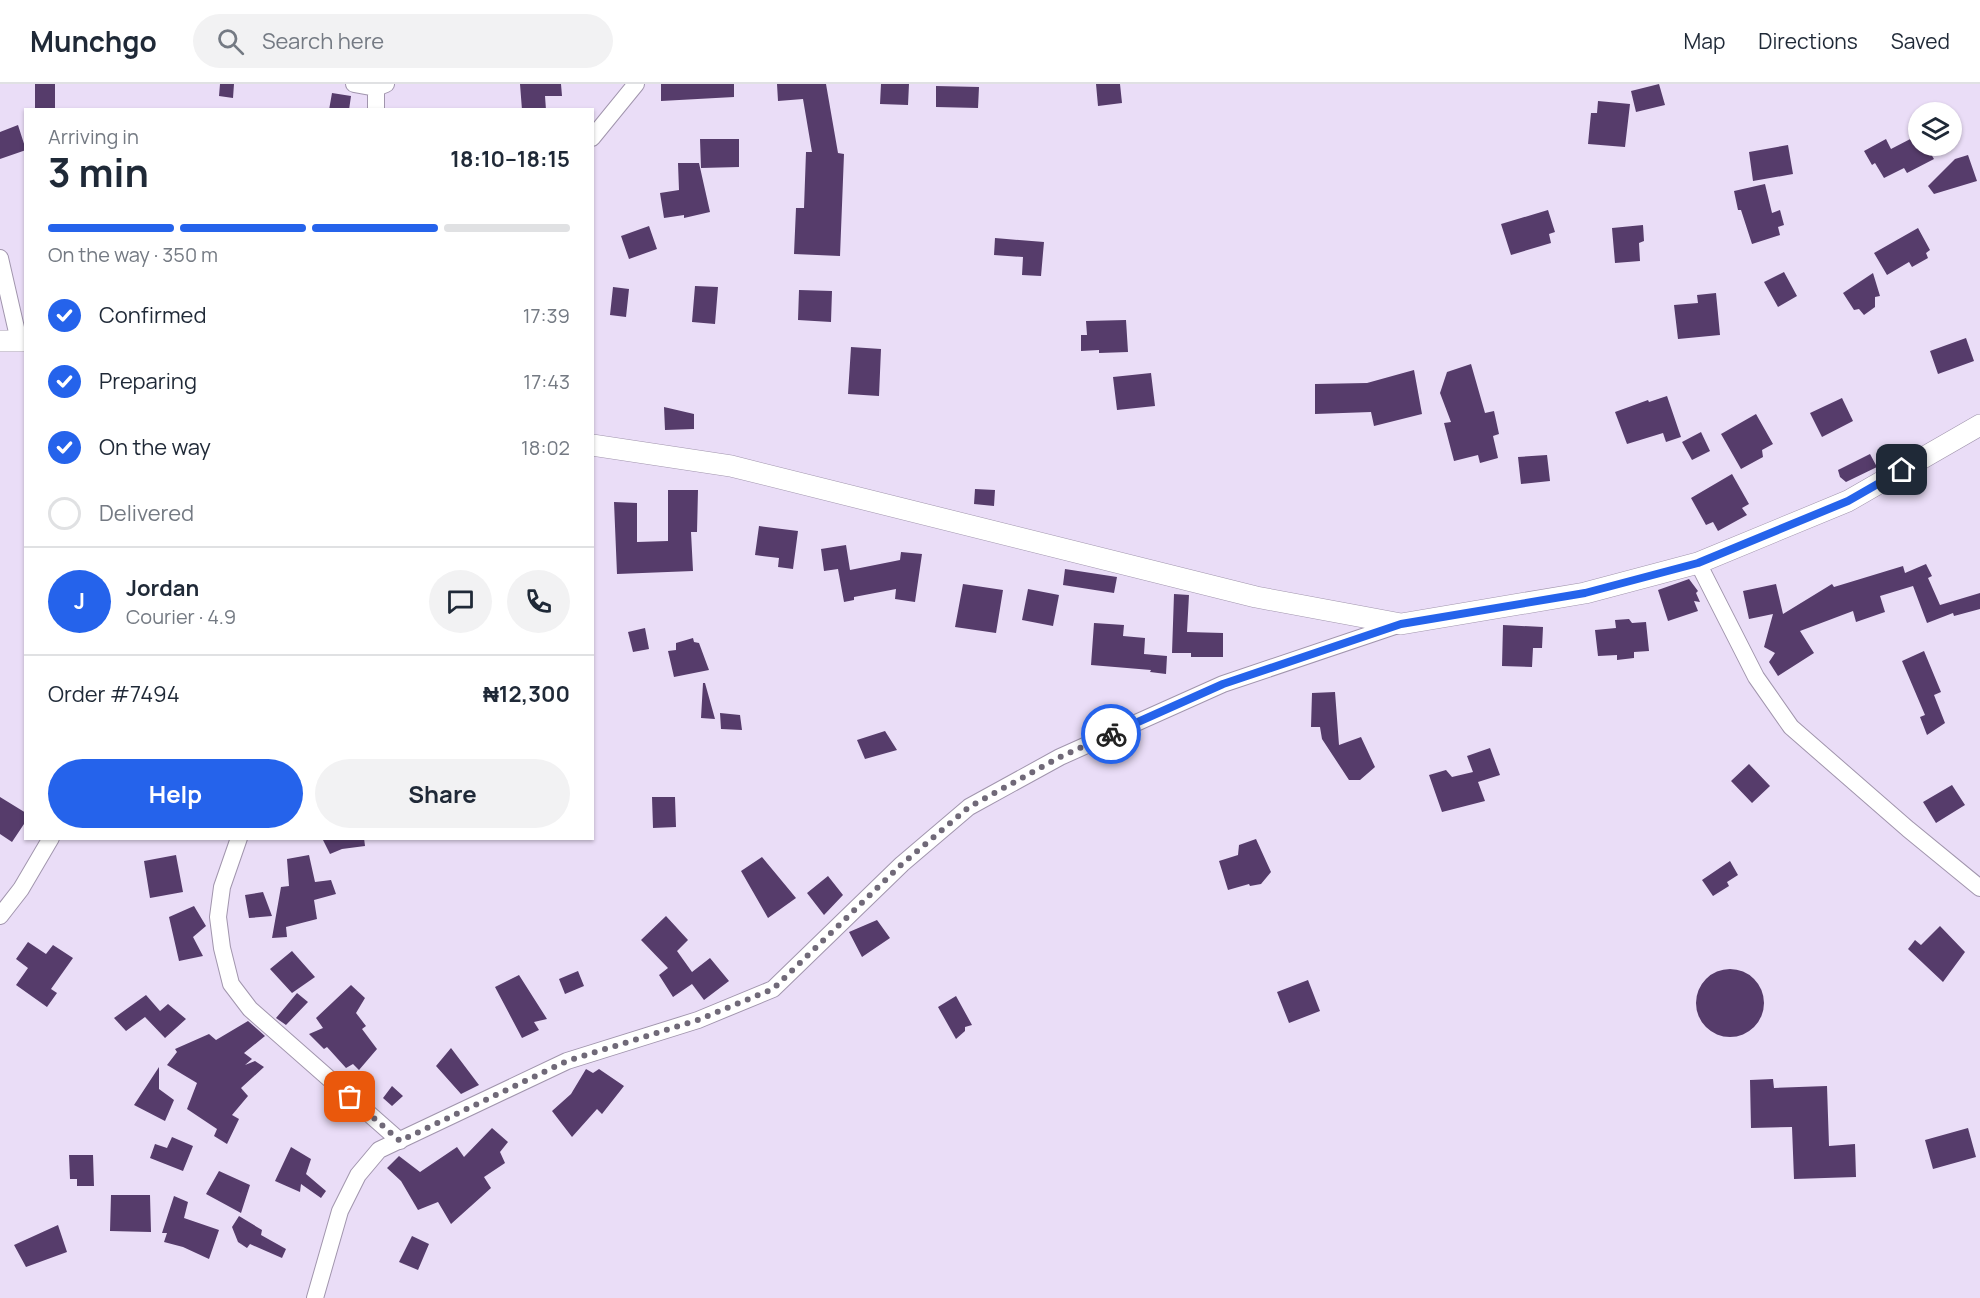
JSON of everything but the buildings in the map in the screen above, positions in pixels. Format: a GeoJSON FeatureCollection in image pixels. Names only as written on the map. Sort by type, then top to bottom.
{"type":"FeatureCollection","features":[{"type":"Feature","properties":{"kind":"street"},"geometry":{"type":"LineString","coordinates":[[354,84],[381,86],[376,108]]}},
{"type":"Feature","properties":{"kind":"street"},"geometry":{"type":"LineString","coordinates":[[594,136],[636,84]]}},
{"type":"Feature","properties":{"kind":"street"},"geometry":{"type":"LineString","coordinates":[[0,258],[15,341]]}},
{"type":"Feature","properties":{"kind":"street"},"geometry":{"type":"LineString","coordinates":[[315,1298],[340,1211],[358,1175],[379,1150],[567,1061],[698,1020],[773,989],[902,864],[969,807],[1060,757],[1223,684],[1401,624],[1585,593],[1698,563],[1848,501],[1980,425]]}},
{"type":"Feature","properties":{"kind":"street"},"geometry":{"type":"LineString","coordinates":[[594,445],[731,466],[1256,597],[1401,624]]}},
{"type":"Feature","properties":{"kind":"street"},"geometry":{"type":"LineString","coordinates":[[1698,563],[1756,677],[1791,727],[1980,888]]}},
{"type":"Feature","properties":{"kind":"street"},"geometry":{"type":"LineString","coordinates":[[0,916],[21,889],[50,840]]}},
{"type":"Feature","properties":{"kind":"street"},"geometry":{"type":"LineString","coordinates":[[238,840],[222,887],[218,918],[222,948],[231,984],[250,1009],[400,1141]]}},
{"type":"Feature","properties":{"kind":"way so far"},"geometry":{"type":"LineString","coordinates":[[350,1097],[400,1141],[567,1061],[698,1020],[773,989],[902,864],[969,807],[1060,757],[1111,734]]}},
{"type":"Feature","properties":{"kind":"route"},"geometry":{"type":"LineString","coordinates":[[1111,734],[1223,684],[1401,624],[1585,593],[1698,563],[1848,501],[1902,470]]}}]}
